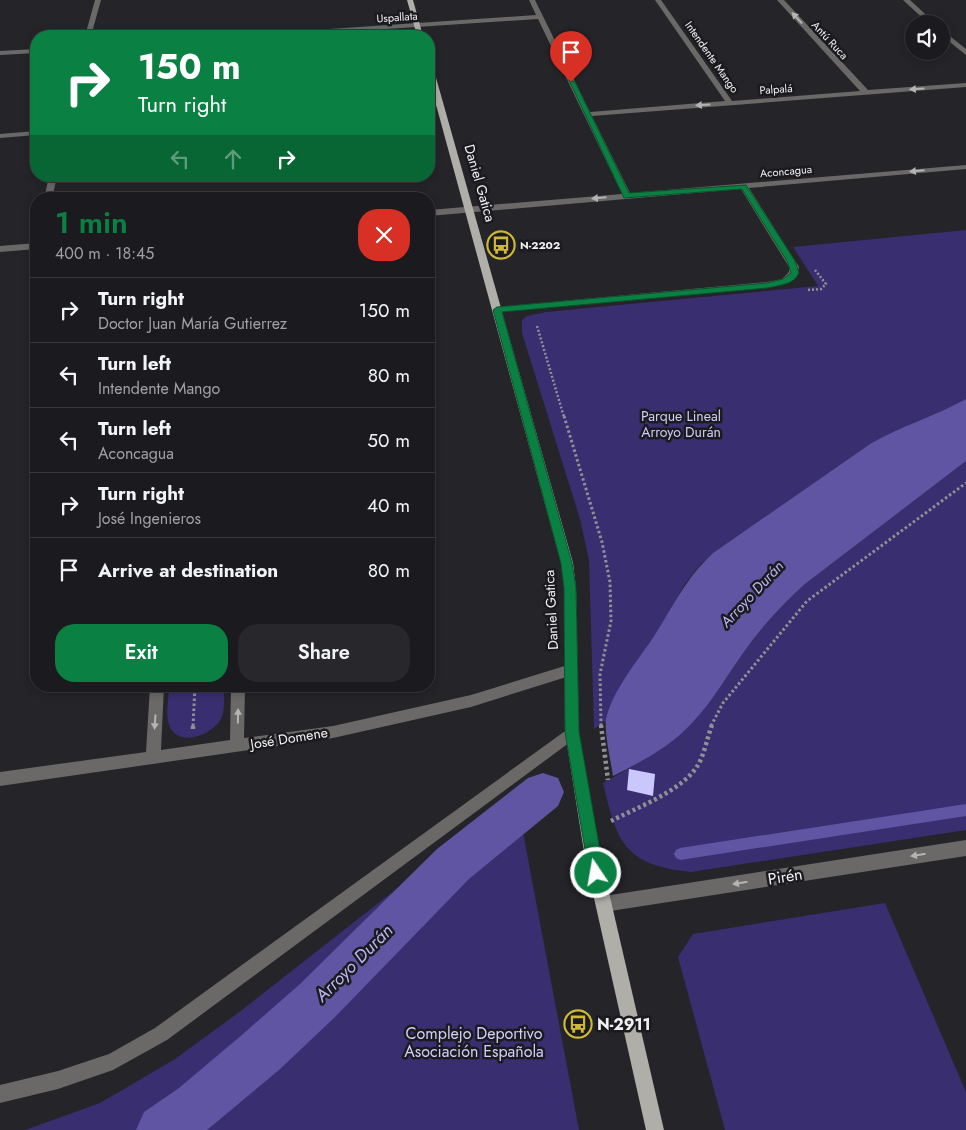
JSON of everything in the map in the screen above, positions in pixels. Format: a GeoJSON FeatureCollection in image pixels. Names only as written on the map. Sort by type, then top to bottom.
{"type":"FeatureCollection","features":[{"type":"Feature","properties":{"kind":"main road"},"geometry":{"type":"LineString","coordinates":[[410,0],[418,30]]}},
{"type":"Feature","properties":{"kind":"main road","name":"Daniel Gatica"},"geometry":{"type":"LineString","coordinates":[[435,89],[567,563],[570,588],[572,732],[589,833],[655,1130]]}},
{"type":"Feature","properties":{"kind":"street"},"geometry":{"type":"LineString","coordinates":[[90,30],[98,0]]}},
{"type":"Feature","properties":{"kind":"street"},"geometry":{"type":"LineString","coordinates":[[532,0],[627,196]]}},
{"type":"Feature","properties":{"kind":"street","name":"Intendente Mango"},"geometry":{"type":"LineString","coordinates":[[658,0],[730,103]]}},
{"type":"Feature","properties":{"kind":"street","name":"Antú Ruca"},"geometry":{"type":"LineString","coordinates":[[780,0],[866,93]]}},
{"type":"Feature","properties":{"kind":"street"},"geometry":{"type":"LineString","coordinates":[[906,0],[923,15]]}},
{"type":"Feature","properties":{"kind":"street","name":"Uspallata"},"geometry":{"type":"LineString","coordinates":[[352,30],[540,17]]}},
{"type":"Feature","properties":{"kind":"street"},"geometry":{"type":"LineString","coordinates":[[950,39],[966,53]]}},
{"type":"Feature","properties":{"kind":"street"},"geometry":{"type":"LineString","coordinates":[[0,53],[30,51]]}},
{"type":"Feature","properties":{"kind":"street","name":"Palpalá"},"geometry":{"type":"LineString","coordinates":[[587,114],[966,85]]}},
{"type":"Feature","properties":{"kind":"street"},"geometry":{"type":"LineString","coordinates":[[435,104],[439,104]]}},
{"type":"Feature","properties":{"kind":"street"},"geometry":{"type":"LineString","coordinates":[[0,136],[30,134]]}},
{"type":"Feature","properties":{"kind":"street","name":"Aconcagua"},"geometry":{"type":"LineString","coordinates":[[435,213],[966,167]]}},
{"type":"Feature","properties":{"kind":"street"},"geometry":{"type":"LineString","coordinates":[[497,310],[767,285],[792,278],[795,273],[791,261],[744,186]]}},
{"type":"Feature","properties":{"kind":"street"},"geometry":{"type":"LineString","coordinates":[[0,249],[30,246]]}},
{"type":"Feature","properties":{"kind":"street","name":"José Domene"},"geometry":{"type":"LineString","coordinates":[[0,779],[333,732],[430,712],[504,692],[571,670]]}},
{"type":"Feature","properties":{"kind":"street"},"geometry":{"type":"LineString","coordinates":[[153,758],[157,692]]}},
{"type":"Feature","properties":{"kind":"street"},"geometry":{"type":"LineString","coordinates":[[237,746],[238,692]]}},
{"type":"Feature","properties":{"kind":"street"},"geometry":{"type":"LineString","coordinates":[[0,1094],[58,1080],[113,1061],[160,1034],[572,732]]}},
{"type":"Feature","properties":{"kind":"street","name":"Pirén"},"geometry":{"type":"LineString","coordinates":[[604,904],[966,848]]}},
{"type":"Feature","properties":{"kind":"path"},"geometry":{"type":"LineString","coordinates":[[801,291],[821,289],[826,284],[819,272],[813,268]]}},
{"type":"Feature","properties":{"kind":"path"},"geometry":{"type":"LineString","coordinates":[[537,323],[602,542],[609,574],[612,607],[609,632],[600,671],[599,689],[600,725],[608,780]]}},
{"type":"Feature","properties":{"kind":"path"},"geometry":{"type":"LineString","coordinates":[[589,833],[666,792],[684,780],[696,768],[714,718],[723,703],[807,601],[966,483]]}},
{"type":"Feature","properties":{"kind":"path"},"geometry":{"type":"LineString","coordinates":[[193,737],[195,692]]}},
{"type":"Feature","properties":{"kind":"green space","name":"Parque Lineal Arroyo Durán"},"geometry":{"type":"Polygon","coordinates":[[[966,230],[966,399],[870,444],[713,553],[699,566],[685,584],[657,632],[620,685],[606,721],[594,729],[589,560],[580,519],[522,333],[522,320],[527,316],[546,312],[818,286],[793,247],[966,230]]]}},
{"type":"Feature","properties":{"kind":"green space"},"geometry":{"type":"Polygon","coordinates":[[[966,461],[966,830],[691,872],[651,864],[638,857],[628,848],[613,822],[603,783],[649,756],[681,733],[706,706],[759,632],[805,584],[966,461]]]}},
{"type":"Feature","properties":{"kind":"green space"},"geometry":{"type":"Polygon","coordinates":[[[169,692],[224,692],[222,717],[212,729],[196,737],[188,738],[174,732],[169,725],[167,716],[169,692]]]}},
{"type":"Feature","properties":{"kind":"green space","name":"Complejo Deportivo Asociación Española"},"geometry":{"type":"Polygon","coordinates":[[[516,795],[579,1130],[25,1130],[100,1103],[175,1059],[242,1010],[516,795]]]}},
{"type":"Feature","properties":{"kind":"green space"},"geometry":{"type":"Polygon","coordinates":[[[885,903],[966,1092],[966,1130],[725,1130],[678,957],[693,934],[885,903]]]}},
{"type":"Feature","properties":{"kind":"water"},"geometry":{"type":"Polygon","coordinates":[[[966,399],[966,461],[805,584],[759,632],[707,706],[683,732],[655,753],[613,776],[606,731],[606,719],[610,707],[627,674],[656,633],[688,581],[704,562],[713,553],[870,444],[966,399]]]}},
{"type":"Feature","properties":{"kind":"building"},"geometry":{"type":"Polygon","coordinates":[[[629,769],[655,774],[653,796],[627,790],[629,769]]]}},
{"type":"Feature","properties":{"kind":"waterway","name":"Arroyo Durán"},"geometry":{"type":"LineString","coordinates":[[162,1130],[197,1106],[261,1052],[317,1001],[453,864],[543,792]]}},
{"type":"Feature","properties":{"kind":"waterway"},"geometry":{"type":"LineString","coordinates":[[680,854],[966,810]]}},
{"type":"Feature","properties":{"kind":"place","name":"N-2202"},"geometry":{"type":"Point","coordinates":[501,245]}},
{"type":"Feature","properties":{"kind":"place","name":"N-2911"},"geometry":{"type":"Point","coordinates":[578,1024]}},
{"type":"Feature","properties":{"kind":"route"},"geometry":{"type":"LineString","coordinates":[[571,82],[627,196],[744,186],[791,261],[795,273],[792,278],[777,284],[497,310],[567,563],[570,588],[572,732],[596,873]]}}]}
